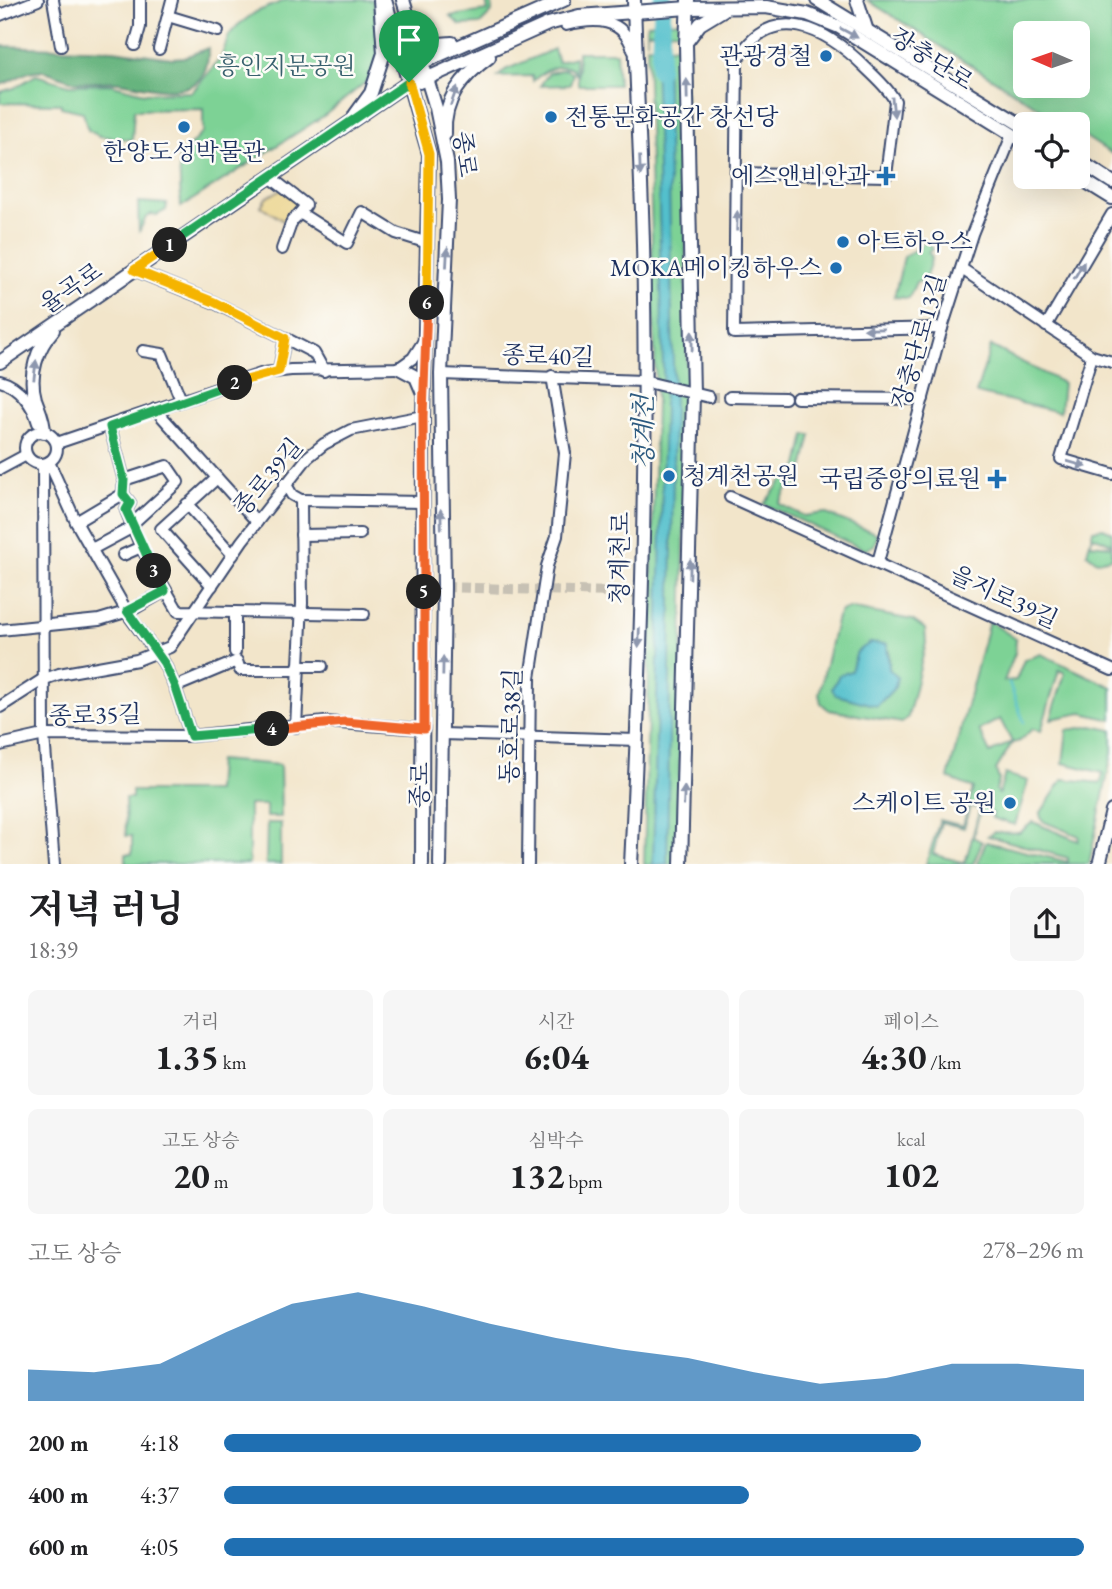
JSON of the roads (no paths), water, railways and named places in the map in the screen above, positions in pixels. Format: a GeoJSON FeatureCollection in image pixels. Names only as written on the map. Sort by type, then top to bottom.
{"type":"FeatureCollection","features":[{"type":"Feature","properties":{"kind":"main road"},"geometry":{"type":"LineString","coordinates":[[350,122],[371,93],[384,53],[380,0]]}},
{"type":"Feature","properties":{"kind":"main road","name":"종로"},"geometry":{"type":"LineString","coordinates":[[385,0],[429,154],[423,416],[422,864]]}},
{"type":"Feature","properties":{"kind":"main road","name":"종로"},"geometry":{"type":"LineString","coordinates":[[403,0],[447,162],[449,200],[441,374],[440,864]]}},
{"type":"Feature","properties":{"kind":"main road"},"geometry":{"type":"LineString","coordinates":[[421,63],[564,0]]}},
{"type":"Feature","properties":{"kind":"main road","name":"장충단로"},"geometry":{"type":"LineString","coordinates":[[817,0],[1013,120]]}},
{"type":"Feature","properties":{"kind":"main road"},"geometry":{"type":"LineString","coordinates":[[857,0],[866,28]]}},
{"type":"Feature","properties":{"kind":"main road"},"geometry":{"type":"LineString","coordinates":[[681,864],[689,393],[686,44],[688,4]]}},
{"type":"Feature","properties":{"kind":"main road","name":"장충단로"},"geometry":{"type":"LineString","coordinates":[[634,6],[688,4],[791,10],[830,23],[870,44],[1012,135]]}},
{"type":"Feature","properties":{"kind":"main road"},"geometry":{"type":"LineString","coordinates":[[409,82],[427,81],[526,34],[579,16],[634,6]]}},
{"type":"Feature","properties":{"kind":"main road","name":"청계천로"},"geometry":{"type":"LineString","coordinates":[[631,864],[648,382],[634,6]]}},
{"type":"Feature","properties":{"kind":"main road"},"geometry":{"type":"LineString","coordinates":[[686,44],[700,24],[727,8]]}},
{"type":"Feature","properties":{"kind":"main road"},"geometry":{"type":"LineString","coordinates":[[409,28],[419,41],[433,47],[509,24]]}},
{"type":"Feature","properties":{"kind":"main road"},"geometry":{"type":"LineString","coordinates":[[447,162],[444,125],[457,86],[468,73],[510,41]]}},
{"type":"Feature","properties":{"kind":"main road"},"geometry":{"type":"LineString","coordinates":[[453,48],[460,65]]}},
{"type":"Feature","properties":{"kind":"main road","name":"율곡로"},"geometry":{"type":"LineString","coordinates":[[0,362],[409,82],[421,63]]}},
{"type":"Feature","properties":{"kind":"main road"},"geometry":{"type":"LineString","coordinates":[[1090,168],[1112,182]]}},
{"type":"Feature","properties":{"kind":"main road"},"geometry":{"type":"LineString","coordinates":[[1090,184],[1112,198]]}},
{"type":"Feature","properties":{"kind":"main road"},"geometry":{"type":"LineString","coordinates":[[42,432],[34,395],[36,358],[43,341],[65,316]]}},
{"type":"Feature","properties":{"kind":"main road"},"geometry":{"type":"LineString","coordinates":[[399,368],[416,377],[424,394]]}},
{"type":"Feature","properties":{"kind":"main road"},"geometry":{"type":"LineString","coordinates":[[1099,864],[1112,811]]}},
{"type":"Feature","properties":{"kind":"street"},"geometry":{"type":"LineString","coordinates":[[0,15],[38,0]]}},
{"type":"Feature","properties":{"kind":"street"},"geometry":{"type":"LineString","coordinates":[[52,0],[61,46]]}},
{"type":"Feature","properties":{"kind":"street"},"geometry":{"type":"LineString","coordinates":[[135,45],[140,27],[140,0]]}},
{"type":"Feature","properties":{"kind":"street"},"geometry":{"type":"LineString","coordinates":[[159,49],[172,0]]}},
{"type":"Feature","properties":{"kind":"street"},"geometry":{"type":"LineString","coordinates":[[168,16],[218,31]]}},
{"type":"Feature","properties":{"kind":"street"},"geometry":{"type":"LineString","coordinates":[[526,34],[575,23],[607,21],[626,34],[635,53]]}},
{"type":"Feature","properties":{"kind":"street"},"geometry":{"type":"LineString","coordinates":[[738,173],[886,176],[896,108],[892,96],[836,41],[811,28],[788,23],[770,25],[754,33],[737,60],[738,173],[734,333],[942,328]]}},
{"type":"Feature","properties":{"kind":"street","name":"장충단로13길"},"geometry":{"type":"LineString","coordinates":[[878,562],[942,328],[972,234],[1012,135]]}},
{"type":"Feature","properties":{"kind":"street"},"geometry":{"type":"LineString","coordinates":[[270,177],[306,205],[292,220],[282,249]]}},
{"type":"Feature","properties":{"kind":"street"},"geometry":{"type":"LineString","coordinates":[[300,213],[347,243],[362,212],[396,233],[428,243]]}},
{"type":"Feature","properties":{"kind":"street"},"geometry":{"type":"LineString","coordinates":[[1046,326],[1112,214]]}},
{"type":"Feature","properties":{"kind":"street"},"geometry":{"type":"LineString","coordinates":[[962,269],[1092,356],[1112,362]]}},
{"type":"Feature","properties":{"kind":"street"},"geometry":{"type":"LineString","coordinates":[[134,270],[214,302],[314,353],[324,371]]}},
{"type":"Feature","properties":{"kind":"street"},"geometry":{"type":"LineString","coordinates":[[279,371],[285,338]]}},
{"type":"Feature","properties":{"kind":"street"},"geometry":{"type":"LineString","coordinates":[[57,443],[110,427],[181,400],[279,371],[399,368],[413,358],[425,339]]}},
{"type":"Feature","properties":{"kind":"street"},"geometry":{"type":"LineString","coordinates":[[142,351],[162,354],[181,400]]}},
{"type":"Feature","properties":{"kind":"street"},"geometry":{"type":"LineString","coordinates":[[1092,356],[1061,459],[1112,474]]}},
{"type":"Feature","properties":{"kind":"street","name":"종로40길"},"geometry":{"type":"LineString","coordinates":[[441,374],[552,376],[648,382],[689,393]]}},
{"type":"Feature","properties":{"kind":"street","name":"동호로38길"},"geometry":{"type":"LineString","coordinates":[[528,864],[532,735],[530,678],[547,566],[557,536],[565,453],[552,376]]}},
{"type":"Feature","properties":{"kind":"street"},"geometry":{"type":"LineString","coordinates":[[0,381],[10,383],[20,393],[42,432]]}},
{"type":"Feature","properties":{"kind":"street"},"geometry":{"type":"LineString","coordinates":[[689,393],[709,397]]}},
{"type":"Feature","properties":{"kind":"street"},"geometry":{"type":"LineString","coordinates":[[730,397],[923,399]]}},
{"type":"Feature","properties":{"kind":"street"},"geometry":{"type":"LineString","coordinates":[[155,409],[257,522]]}},
{"type":"Feature","properties":{"kind":"street","name":"종로39길"},"geometry":{"type":"LineString","coordinates":[[158,654],[170,648],[285,483],[324,444],[352,430],[423,416]]}},
{"type":"Feature","properties":{"kind":"street"},"geometry":{"type":"LineString","coordinates":[[110,427],[124,480],[123,494],[130,503],[126,510],[141,547],[178,611],[364,614]]}},
{"type":"Feature","properties":{"kind":"street"},"geometry":{"type":"LineString","coordinates":[[42,432],[52,435],[57,443],[54,457],[46,463],[31,461],[26,455],[28,439],[42,432]]}},
{"type":"Feature","properties":{"kind":"street"},"geometry":{"type":"LineString","coordinates":[[0,469],[26,455]]}},
{"type":"Feature","properties":{"kind":"street"},"geometry":{"type":"LineString","coordinates":[[46,463],[46,625],[42,680],[54,864]]}},
{"type":"Feature","properties":{"kind":"street","name":"종로35길"},"geometry":{"type":"LineString","coordinates":[[46,463],[127,611],[158,654],[175,687],[191,736]]}},
{"type":"Feature","properties":{"kind":"street"},"geometry":{"type":"LineString","coordinates":[[92,549],[132,526],[178,482],[167,466],[124,480]]}},
{"type":"Feature","properties":{"kind":"street","name":"종로39길"},"geometry":{"type":"LineString","coordinates":[[212,586],[161,529],[217,478]]}},
{"type":"Feature","properties":{"kind":"street"},"geometry":{"type":"LineString","coordinates":[[285,483],[292,495],[301,500],[423,502]]}},
{"type":"Feature","properties":{"kind":"street"},"geometry":{"type":"LineString","coordinates":[[76,522],[123,494]]}},
{"type":"Feature","properties":{"kind":"street","name":"을지로39길"},"geometry":{"type":"LineString","coordinates":[[730,497],[1112,670]]}},
{"type":"Feature","properties":{"kind":"street"},"geometry":{"type":"LineString","coordinates":[[296,727],[301,500]]}},
{"type":"Feature","properties":{"kind":"street","name":"종로39길"},"geometry":{"type":"LineString","coordinates":[[187,505],[233,555]]}},
{"type":"Feature","properties":{"kind":"street"},"geometry":{"type":"LineString","coordinates":[[301,535],[360,534]]}},
{"type":"Feature","properties":{"kind":"street"},"geometry":{"type":"LineString","coordinates":[[122,555],[141,547]]}},
{"type":"Feature","properties":{"kind":"street"},"geometry":{"type":"LineString","coordinates":[[0,630],[99,620],[127,611],[165,591]]}},
{"type":"Feature","properties":{"kind":"street"},"geometry":{"type":"LineString","coordinates":[[235,614],[235,652]]}},
{"type":"Feature","properties":{"kind":"street"},"geometry":{"type":"LineString","coordinates":[[0,708],[42,680],[59,674],[158,654]]}},
{"type":"Feature","properties":{"kind":"street"},"geometry":{"type":"LineString","coordinates":[[175,687],[237,661],[240,670],[321,666]]}},
{"type":"Feature","properties":{"kind":"street","name":"종로35길"},"geometry":{"type":"LineString","coordinates":[[0,745],[44,735],[191,736],[345,722],[424,729]]}},
{"type":"Feature","properties":{"kind":"street"},"geometry":{"type":"LineString","coordinates":[[442,734],[636,740]]}},
{"type":"Feature","properties":{"kind":"water","name":"청계천"},"geometry":{"type":"Polygon","coordinates":[[[655,49],[666,49],[674,408],[667,864],[653,864],[664,407],[655,49]]]}},
{"type":"Feature","properties":{"kind":"water"},"geometry":{"type":"Polygon","coordinates":[[[870,643],[887,644],[889,669],[897,677],[895,687],[877,706],[836,695],[832,689],[839,675],[851,671],[857,652],[870,643]]]}},
{"type":"Feature","properties":{"kind":"waterway","name":"청계천"},"geometry":{"type":"LineString","coordinates":[[659,70],[663,0]]}},
{"type":"Feature","properties":{"kind":"waterway"},"geometry":{"type":"LineString","coordinates":[[1009,683],[1024,722]]}},
{"type":"Feature","properties":{"kind":"tunnel"},"geometry":{"type":"LineString","coordinates":[[709,397],[730,397]]}},
{"type":"Feature","properties":{"kind":"tunnel"},"geometry":{"type":"LineString","coordinates":[[444,587],[641,593]]}},
{"type":"Feature","properties":{"kind":"place","name":"관광경철"},"geometry":{"type":"Point","coordinates":[826,56]}},
{"type":"Feature","properties":{"kind":"place","name":"전통문화공간 창선당"},"geometry":{"type":"Point","coordinates":[551,117]}},
{"type":"Feature","properties":{"kind":"place","name":"한양도성박물관"},"geometry":{"type":"Point","coordinates":[184,127]}},
{"type":"Feature","properties":{"kind":"place","name":"에스앤비안과"},"geometry":{"type":"Point","coordinates":[886,176]}},
{"type":"Feature","properties":{"kind":"place","name":"아트하우스"},"geometry":{"type":"Point","coordinates":[843,242]}},
{"type":"Feature","properties":{"kind":"place","name":"MOKA메이킹하우스"},"geometry":{"type":"Point","coordinates":[836,268]}},
{"type":"Feature","properties":{"kind":"place","name":"청계천공원"},"geometry":{"type":"Point","coordinates":[669,476]}},
{"type":"Feature","properties":{"kind":"place","name":"국립중앙의료원"},"geometry":{"type":"Point","coordinates":[997,479]}},
{"type":"Feature","properties":{"kind":"place","name":"스케이트 공원"},"geometry":{"type":"Point","coordinates":[1010,803]}},
{"type":"Feature","properties":{"kind":"park label","name":"흥인지문공원"},"geometry":{"type":"Point","coordinates":[286,66]}}]}
